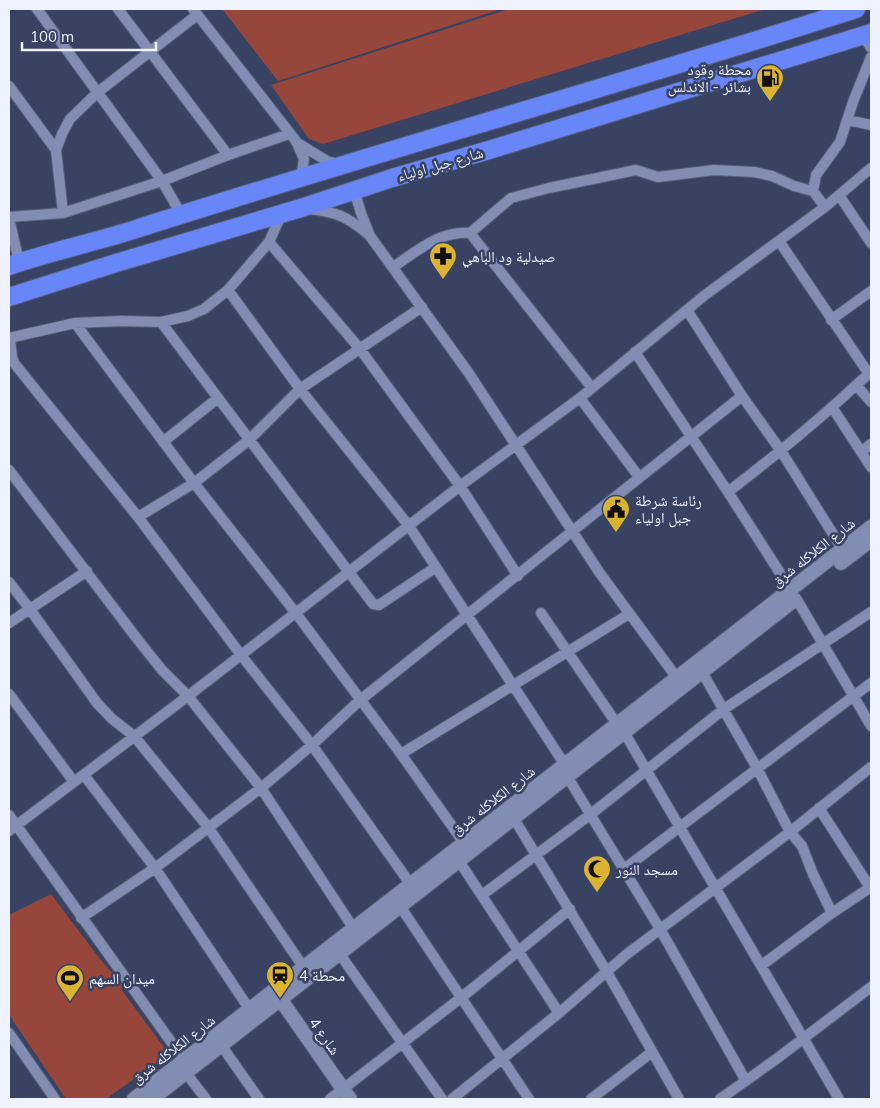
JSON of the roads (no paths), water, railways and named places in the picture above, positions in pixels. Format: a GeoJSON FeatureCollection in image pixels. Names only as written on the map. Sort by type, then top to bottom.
{"type":"FeatureCollection","features":[{"type":"Feature","properties":{"kind":"highway","name":"شارع جبل اولياء"},"geometry":{"type":"LineString","coordinates":[[14,264],[131,231],[181,214],[856,9]]}},
{"type":"Feature","properties":{"kind":"highway","name":"شارع جبل اولياء"},"geometry":{"type":"LineString","coordinates":[[9,297],[354,190],[868,39]]}},
{"type":"Feature","properties":{"kind":"street"},"geometry":{"type":"LineString","coordinates":[[37,9],[162,181],[181,214]]}},
{"type":"Feature","properties":{"kind":"street"},"geometry":{"type":"LineString","coordinates":[[118,9],[228,155]]}},
{"type":"Feature","properties":{"kind":"street"},"geometry":{"type":"LineString","coordinates":[[63,212],[56,150],[70,119],[98,92],[150,52],[195,12],[292,138],[304,159],[301,178]]}},
{"type":"Feature","properties":{"kind":"street"},"geometry":{"type":"LineString","coordinates":[[813,191],[816,175],[840,142],[871,57]]}},
{"type":"Feature","properties":{"kind":"street"},"geometry":{"type":"LineString","coordinates":[[9,86],[56,150]]}},
{"type":"Feature","properties":{"kind":"street"},"geometry":{"type":"LineString","coordinates":[[847,120],[871,125]]}},
{"type":"Feature","properties":{"kind":"street"},"geometry":{"type":"LineString","coordinates":[[14,264],[9,217],[63,212],[162,181],[228,155],[292,138],[327,161],[342,166]]}},
{"type":"Feature","properties":{"kind":"street"},"geometry":{"type":"LineString","coordinates":[[13,828],[188,696],[294,612],[460,486],[580,398],[687,310],[825,207],[871,168]]}},
{"type":"Feature","properties":{"kind":"street"},"geometry":{"type":"LineString","coordinates":[[393,267],[441,236],[459,232],[470,233],[511,198],[636,170],[658,177],[714,170],[754,172],[772,176],[794,186],[813,191],[825,207]]}},
{"type":"Feature","properties":{"kind":"street"},"geometry":{"type":"LineString","coordinates":[[354,190],[370,236]]}},
{"type":"Feature","properties":{"kind":"street"},"geometry":{"type":"LineString","coordinates":[[839,195],[871,243]]}},
{"type":"Feature","properties":{"kind":"street"},"geometry":{"type":"LineString","coordinates":[[301,208],[330,211],[340,215],[370,236],[422,307],[517,445],[572,531],[629,614],[677,678]]}},
{"type":"Feature","properties":{"kind":"street"},"geometry":{"type":"LineString","coordinates":[[282,213],[269,242],[228,290],[204,308],[188,316],[161,322],[75,323],[10,338],[12,358],[14,363],[138,517],[241,655],[312,745],[411,885]]}},
{"type":"Feature","properties":{"kind":"street"},"geometry":{"type":"LineString","coordinates":[[470,233],[592,388]]}},
{"type":"Feature","properties":{"kind":"street"},"geometry":{"type":"LineString","coordinates":[[728,492],[781,451],[870,373],[831,320],[779,241]]}},
{"type":"Feature","properties":{"kind":"street"},"geometry":{"type":"LineString","coordinates":[[269,242],[360,349],[460,486],[518,576]]}},
{"type":"Feature","properties":{"kind":"street"},"geometry":{"type":"LineString","coordinates":[[228,290],[300,390],[409,526],[436,567],[566,771],[660,929],[746,1081]]}},
{"type":"Feature","properties":{"kind":"street"},"geometry":{"type":"LineString","coordinates":[[831,320],[871,291]]}},
{"type":"Feature","properties":{"kind":"street"},"geometry":{"type":"LineString","coordinates":[[138,517],[194,483],[249,440],[300,390],[422,307]]}},
{"type":"Feature","properties":{"kind":"street"},"geometry":{"type":"LineString","coordinates":[[687,310],[742,396],[781,451],[843,550]]}},
{"type":"Feature","properties":{"kind":"street"},"geometry":{"type":"LineString","coordinates":[[161,322],[376,606],[436,567]]}},
{"type":"Feature","properties":{"kind":"street"},"geometry":{"type":"LineString","coordinates":[[75,323],[194,483],[401,754],[464,843]]}},
{"type":"Feature","properties":{"kind":"street"},"geometry":{"type":"LineString","coordinates":[[635,352],[794,594],[871,726]]}},
{"type":"Feature","properties":{"kind":"street"},"geometry":{"type":"LineString","coordinates":[[856,385],[871,402]]}},
{"type":"Feature","properties":{"kind":"street"},"geometry":{"type":"LineString","coordinates":[[81,918],[155,868],[261,788],[312,745],[359,700],[518,576],[742,396]]}},
{"type":"Feature","properties":{"kind":"street"},"geometry":{"type":"LineString","coordinates":[[163,442],[218,398]]}},
{"type":"Feature","properties":{"kind":"street"},"geometry":{"type":"LineString","coordinates":[[580,398],[639,477]]}},
{"type":"Feature","properties":{"kind":"street"},"geometry":{"type":"LineString","coordinates":[[832,408],[871,467]]}},
{"type":"Feature","properties":{"kind":"street"},"geometry":{"type":"LineString","coordinates":[[862,451],[871,444]]}},
{"type":"Feature","properties":{"kind":"street"},"geometry":{"type":"LineString","coordinates":[[9,470],[162,670],[188,696],[261,788],[354,929]]}},
{"type":"Feature","properties":{"kind":"street","name":"شارع الكلاكله شرق"},"geometry":{"type":"LineString","coordinates":[[620,728],[702,672],[871,527]]}},
{"type":"Feature","properties":{"kind":"street","name":"شارع الكلاكله شرق"},"geometry":{"type":"LineString","coordinates":[[152,1099],[185,1067],[250,1010],[277,995],[339,953],[459,861],[620,728],[677,678],[871,540]]}},
{"type":"Feature","properties":{"kind":"street"},"geometry":{"type":"LineString","coordinates":[[9,623],[87,571]]}},
{"type":"Feature","properties":{"kind":"street"},"geometry":{"type":"LineString","coordinates":[[9,582],[97,703],[111,718],[134,736],[208,827],[304,968]]}},
{"type":"Feature","properties":{"kind":"street"},"geometry":{"type":"LineString","coordinates":[[482,895],[591,814],[724,709],[871,612]]}},
{"type":"Feature","properties":{"kind":"street"},"geometry":{"type":"LineString","coordinates":[[541,613],[620,728],[716,887],[839,1099]]}},
{"type":"Feature","properties":{"kind":"street"},"geometry":{"type":"LineString","coordinates":[[401,754],[629,614]]}},
{"type":"Feature","properties":{"kind":"street"},"geometry":{"type":"LineString","coordinates":[[702,672],[790,832],[802,846],[832,913]]}},
{"type":"Feature","properties":{"kind":"street"},"geometry":{"type":"LineString","coordinates":[[624,869],[871,683]]}},
{"type":"Feature","properties":{"kind":"street"},"geometry":{"type":"LineString","coordinates":[[9,694],[74,782]]}},
{"type":"Feature","properties":{"kind":"street"},"geometry":{"type":"LineString","coordinates":[[452,1099],[660,929],[790,832],[871,767]]}},
{"type":"Feature","properties":{"kind":"street","name":"شارع الكلاكله شرق"},"geometry":{"type":"LineString","coordinates":[[134,1099],[221,1046],[304,968],[464,843],[566,771]]}},
{"type":"Feature","properties":{"kind":"street"},"geometry":{"type":"LineString","coordinates":[[84,775],[155,868],[250,1010]]}},
{"type":"Feature","properties":{"kind":"street"},"geometry":{"type":"LineString","coordinates":[[762,965],[832,913],[871,888],[819,808]]}},
{"type":"Feature","properties":{"kind":"street"},"geometry":{"type":"LineString","coordinates":[[9,815],[13,828],[81,918],[206,1099]]}},
{"type":"Feature","properties":{"kind":"street"},"geometry":{"type":"LineString","coordinates":[[513,817],[570,909],[679,1099]]}},
{"type":"Feature","properties":{"kind":"street"},"geometry":{"type":"LineString","coordinates":[[459,861],[559,1013]]}},
{"type":"Feature","properties":{"kind":"street"},"geometry":{"type":"LineString","coordinates":[[400,906],[529,1099]]}},
{"type":"Feature","properties":{"kind":"street"},"geometry":{"type":"LineString","coordinates":[[330,1099],[346,1094],[402,1043],[570,909]]}},
{"type":"Feature","properties":{"kind":"street"},"geometry":{"type":"LineString","coordinates":[[339,953],[442,1099]]}},
{"type":"Feature","properties":{"kind":"street"},"geometry":{"type":"LineString","coordinates":[[726,1097],[871,988]]}},
{"type":"Feature","properties":{"kind":"street","name":"شارع 4"},"geometry":{"type":"LineString","coordinates":[[277,995],[346,1094]]}},
{"type":"Feature","properties":{"kind":"street"},"geometry":{"type":"LineString","coordinates":[[9,1033],[55,1099]]}},
{"type":"Feature","properties":{"kind":"street"},"geometry":{"type":"LineString","coordinates":[[221,1046],[259,1099]]}},
{"type":"Feature","properties":{"kind":"street"},"geometry":{"type":"LineString","coordinates":[[591,1099],[652,1052]]}},
{"type":"Feature","properties":{"kind":"place","name":"محطة وقود بشائر - الاندلس"},"geometry":{"type":"Point","coordinates":[770,102]}},
{"type":"Feature","properties":{"kind":"place","name":"صيدلية ود الباهي"},"geometry":{"type":"Point","coordinates":[443,280]}},
{"type":"Feature","properties":{"kind":"place","name":"رئاسة شرطة جبل اولياء"},"geometry":{"type":"Point","coordinates":[616,533]}},
{"type":"Feature","properties":{"kind":"place","name":"مسجد النور"},"geometry":{"type":"Point","coordinates":[597,893]}},
{"type":"Feature","properties":{"kind":"place","name":"محطة 4"},"geometry":{"type":"Point","coordinates":[280,999]}},
{"type":"Feature","properties":{"kind":"place","name":"ميدان السهم"},"geometry":{"type":"Point","coordinates":[70,1002]}}]}
